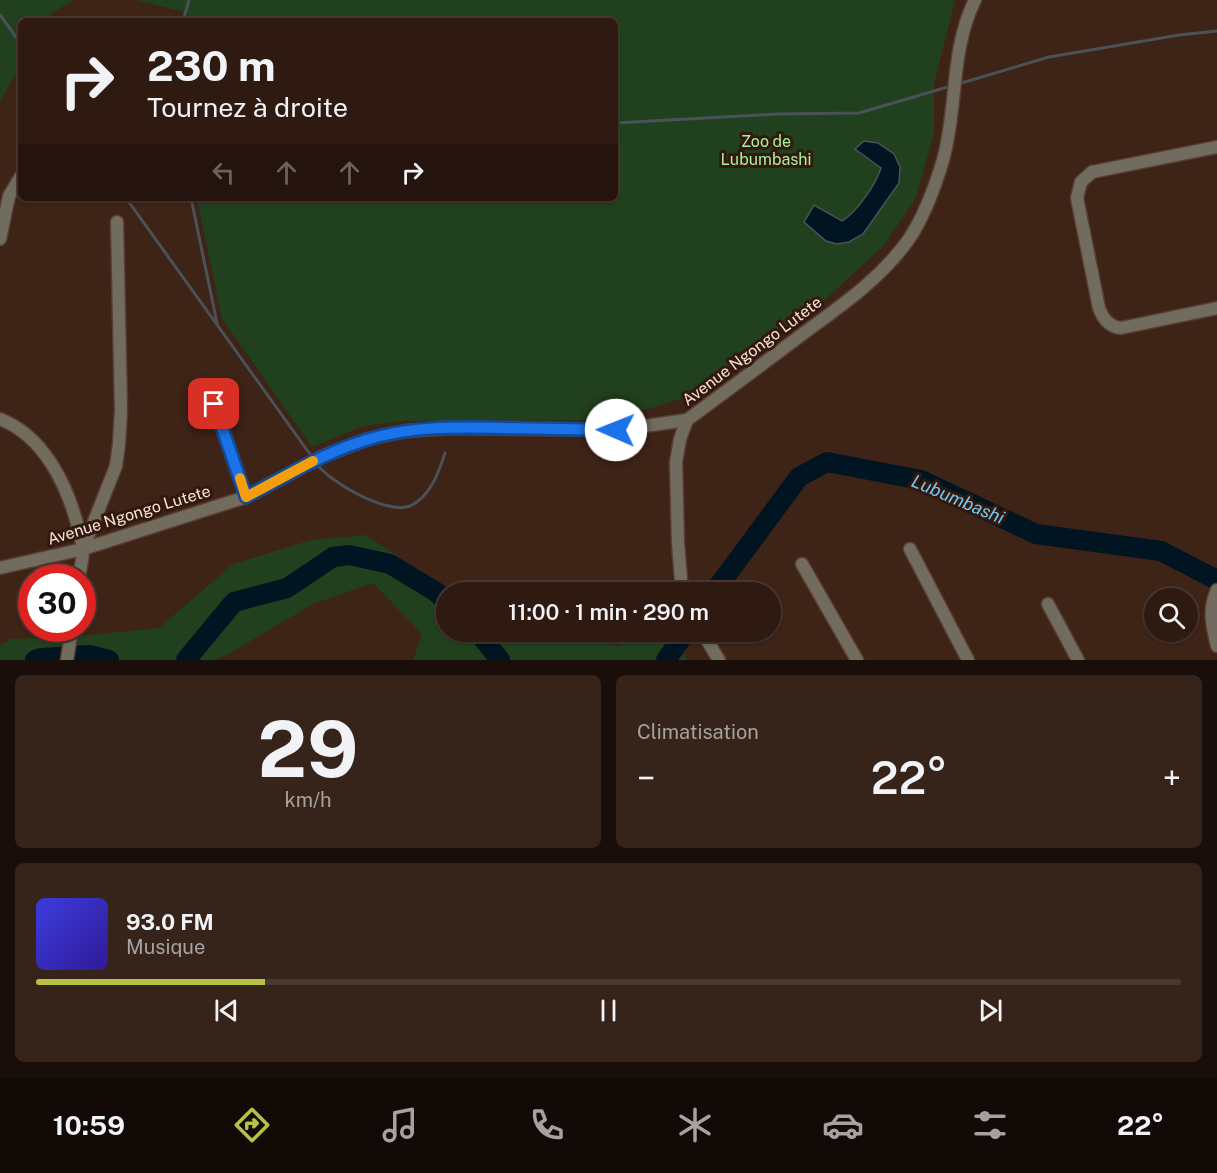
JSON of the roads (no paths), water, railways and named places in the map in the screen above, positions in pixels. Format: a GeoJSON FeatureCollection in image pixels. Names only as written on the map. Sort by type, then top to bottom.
{"type":"FeatureCollection","features":[{"type":"Feature","properties":{"kind":"street","name":"Avenue Ngongo Lutete"},"geometry":{"type":"LineString","coordinates":[[0,568],[83,549],[246,497],[321,457],[368,439],[431,428],[616,430],[687,420],[858,293],[888,265],[917,225],[935,185],[949,135],[956,73],[965,23],[975,0]]}},
{"type":"Feature","properties":{"kind":"street"},"geometry":{"type":"LineString","coordinates":[[1217,147],[1092,172],[1081,182],[1077,198],[1099,308],[1107,322],[1121,328],[1217,308]]}},
{"type":"Feature","properties":{"kind":"street"},"geometry":{"type":"LineString","coordinates":[[0,239],[9,196],[18,181]]}},
{"type":"Feature","properties":{"kind":"street"},"geometry":{"type":"LineString","coordinates":[[81,564],[83,549],[116,466],[119,444],[121,410],[117,222]]}},
{"type":"Feature","properties":{"kind":"street"},"geometry":{"type":"LineString","coordinates":[[214,404],[246,497]]}},
{"type":"Feature","properties":{"kind":"street"},"geometry":{"type":"LineString","coordinates":[[0,419],[23,431],[33,440],[53,467],[71,503],[83,549]]}},
{"type":"Feature","properties":{"kind":"street"},"geometry":{"type":"LineString","coordinates":[[681,582],[676,462],[687,420]]}},
{"type":"Feature","properties":{"kind":"street"},"geometry":{"type":"LineString","coordinates":[[910,549],[968,660]]}},
{"type":"Feature","properties":{"kind":"street"},"geometry":{"type":"LineString","coordinates":[[802,564],[857,660]]}},
{"type":"Feature","properties":{"kind":"street"},"geometry":{"type":"LineString","coordinates":[[1216,591],[1211,617],[1217,646]]}},
{"type":"Feature","properties":{"kind":"street"},"geometry":{"type":"LineString","coordinates":[[1048,604],[1078,660]]}},
{"type":"Feature","properties":{"kind":"street"},"geometry":{"type":"LineString","coordinates":[[67,660],[70,642]]}},
{"type":"Feature","properties":{"kind":"street"},"geometry":{"type":"LineString","coordinates":[[708,642],[718,660]]}},
{"type":"Feature","properties":{"kind":"water"},"geometry":{"type":"Polygon","coordinates":[[[864,141],[878,143],[894,154],[900,167],[899,183],[863,234],[849,242],[837,244],[826,241],[804,222],[814,205],[842,221],[865,197],[881,168],[855,149],[864,141]]]}},
{"type":"Feature","properties":{"kind":"waterway"},"geometry":{"type":"LineString","coordinates":[[184,18],[189,0]]}},
{"type":"Feature","properties":{"kind":"waterway"},"geometry":{"type":"LineString","coordinates":[[0,15],[18,40]]}},
{"type":"Feature","properties":{"kind":"waterway"},"geometry":{"type":"LineString","coordinates":[[958,84],[1049,57],[1179,35],[1217,31]]}},
{"type":"Feature","properties":{"kind":"waterway"},"geometry":{"type":"LineString","coordinates":[[618,123],[778,114],[859,113],[951,86]]}},
{"type":"Feature","properties":{"kind":"waterway"},"geometry":{"type":"LineString","coordinates":[[128,201],[312,457]]}},
{"type":"Feature","properties":{"kind":"waterway"},"geometry":{"type":"LineString","coordinates":[[192,201],[217,323]]}},
{"type":"Feature","properties":{"kind":"waterway"},"geometry":{"type":"LineString","coordinates":[[316,463],[333,479],[359,495],[387,506],[400,508],[410,506],[423,497],[437,476],[445,453]]}},
{"type":"Feature","properties":{"kind":"waterway","name":"Lubumbashi"},"geometry":{"type":"LineString","coordinates":[[721,582],[799,477],[827,462],[921,480],[1036,534],[1161,551],[1217,580]]}},
{"type":"Feature","properties":{"kind":"waterway","name":"Lubumbashi"},"geometry":{"type":"LineString","coordinates":[[186,660],[234,602],[287,588],[333,557],[349,555],[390,564],[436,592]]}},
{"type":"Feature","properties":{"kind":"waterway","name":"Lubumbashi"},"geometry":{"type":"LineString","coordinates":[[486,642],[500,660]]}},
{"type":"Feature","properties":{"kind":"waterway","name":"Lubumbashi"},"geometry":{"type":"LineString","coordinates":[[666,660],[679,642]]}},
{"type":"Feature","properties":{"kind":"waterway","name":"Lubumbashi"},"geometry":{"type":"LineString","coordinates":[[35,660],[89,655],[109,660]]}},
{"type":"Feature","properties":{"kind":"park label","name":"Zoo de Lubumbashi"},"geometry":{"type":"Point","coordinates":[766,150]}}]}
